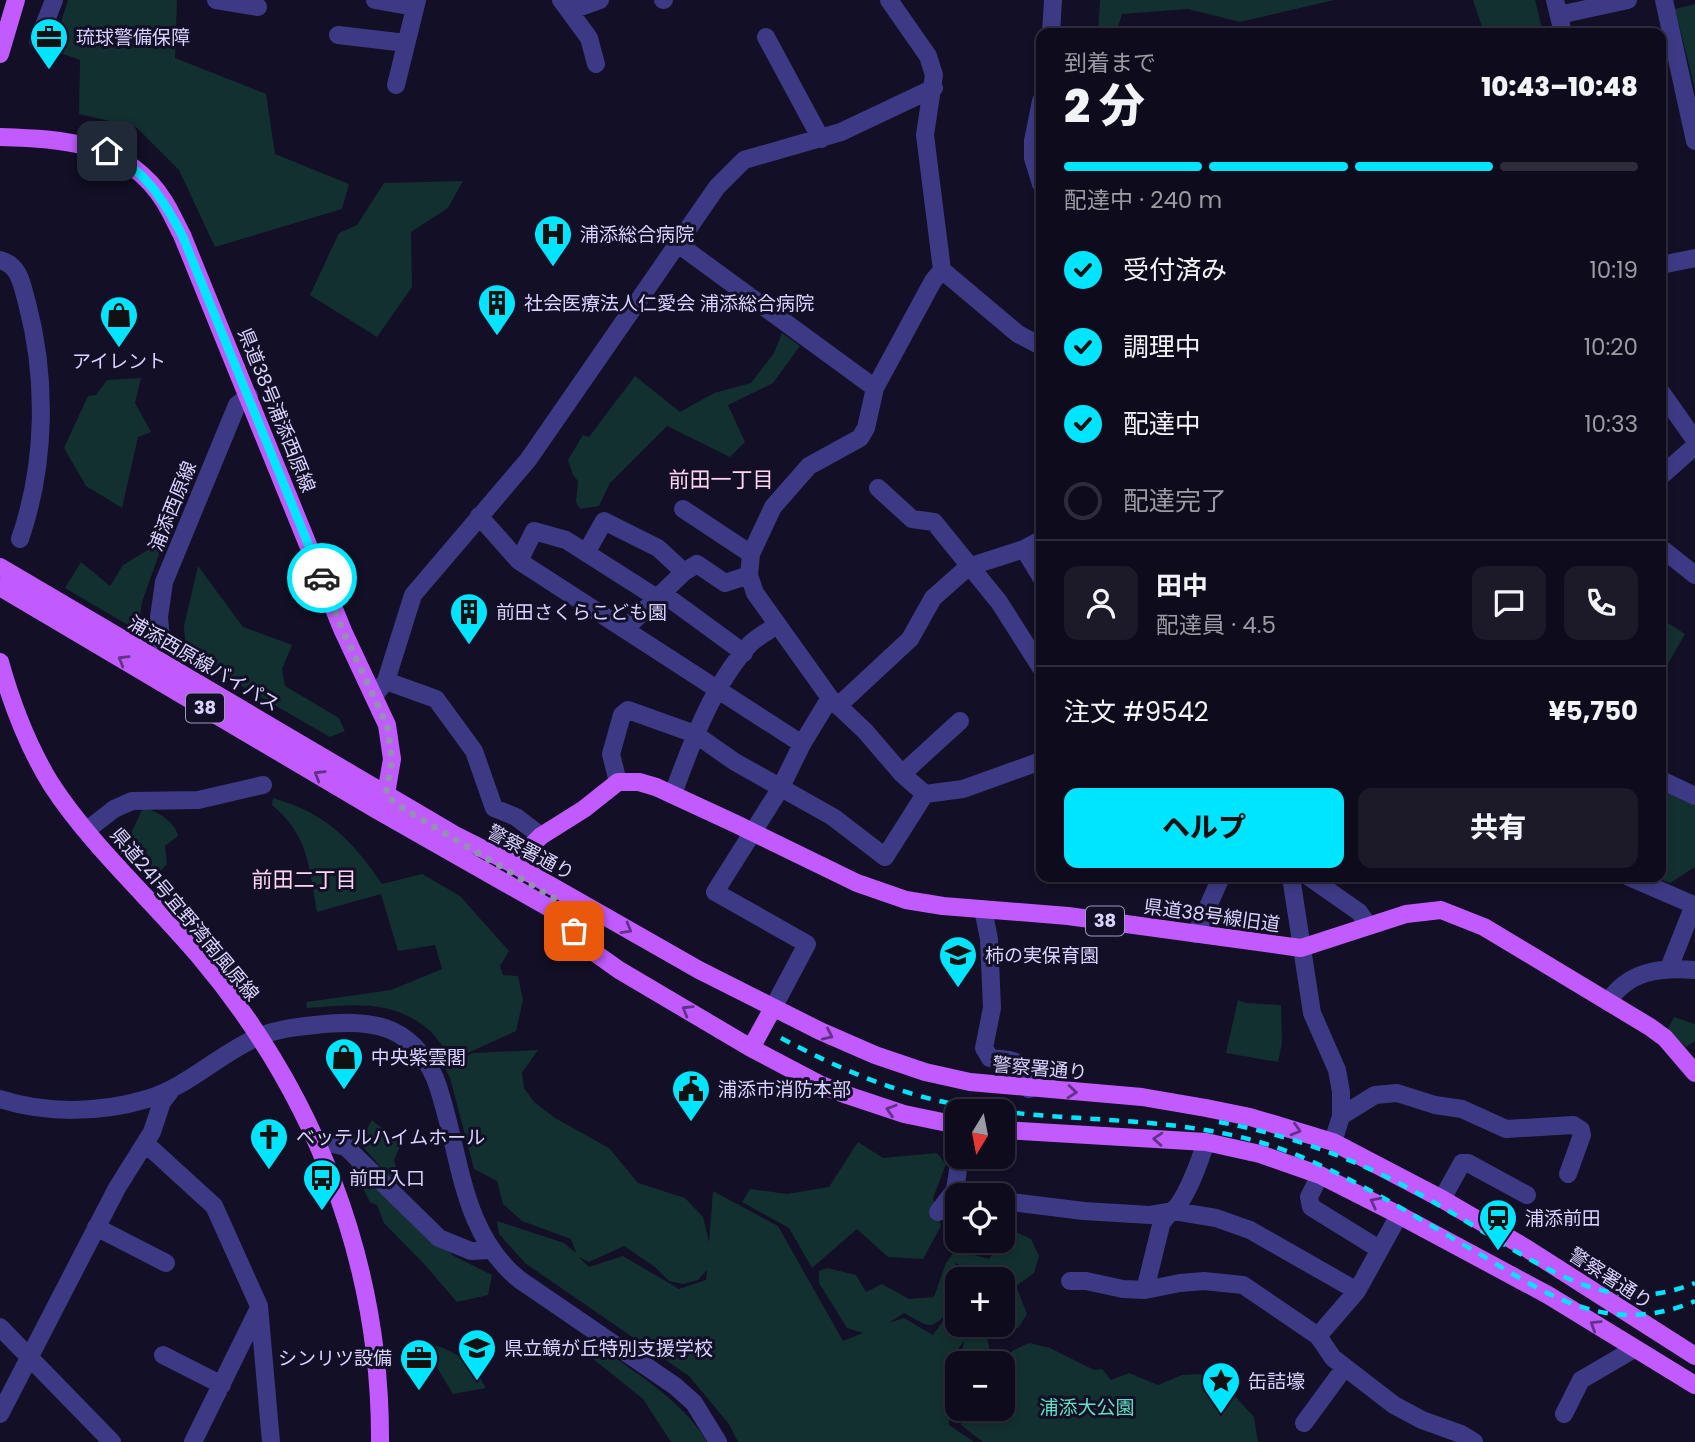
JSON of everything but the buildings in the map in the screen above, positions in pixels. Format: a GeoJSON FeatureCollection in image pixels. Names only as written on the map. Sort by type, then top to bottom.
{"type":"FeatureCollection","features":[{"type":"Feature","properties":{"kind":"main road"},"geometry":{"type":"LineString","coordinates":[[0,54],[16,0]]}},
{"type":"Feature","properties":{"kind":"main road","name":"県道38号浦添西原線"},"geometry":{"type":"LineString","coordinates":[[0,137],[53,139],[90,146],[122,159],[143,176],[164,201],[182,235],[343,631],[387,725],[391,743],[391,773],[382,802]]}},
{"type":"Feature","properties":{"kind":"main road","name":"浦添西原線バイパス"},"geometry":{"type":"LineString","coordinates":[[0,567],[36,598],[382,802]]}},
{"type":"Feature","properties":{"kind":"main road","name":"浦添西原線バイパス"},"geometry":{"type":"LineString","coordinates":[[0,587],[36,598]]}},
{"type":"Feature","properties":{"kind":"main road","name":"県道241号宜野湾南風原線"},"geometry":{"type":"LineString","coordinates":[[0,662],[12,705],[52,786],[87,830],[199,956],[260,1036],[295,1094],[317,1140],[344,1210],[365,1289],[376,1371],[380,1442]]}},
{"type":"Feature","properties":{"kind":"main road"},"geometry":{"type":"LineString","coordinates":[[513,864],[541,836],[584,809],[618,782]]}},
{"type":"Feature","properties":{"kind":"main road","name":"県道38号線旧道"},"geometry":{"type":"LineString","coordinates":[[618,782],[639,782],[673,794],[857,883],[906,900],[943,906],[1068,916],[1301,948],[1368,925],[1429,910],[1452,913],[1484,927],[1650,1027],[1665,1038],[1695,1073]]}},
{"type":"Feature","properties":{"kind":"main road","name":"警察署通り"},"geometry":{"type":"LineString","coordinates":[[382,802],[513,864],[699,970],[849,1045],[925,1072],[970,1082],[1142,1097],[1250,1117],[1333,1142],[1442,1199],[1526,1248],[1695,1356]]}},
{"type":"Feature","properties":{"kind":"main road","name":"警察署通り"},"geometry":{"type":"LineString","coordinates":[[382,802],[561,914],[588,948],[619,970],[751,1048],[821,1085],[846,1095],[904,1115],[945,1123]]}},
{"type":"Feature","properties":{"kind":"main road"},"geometry":{"type":"LineString","coordinates":[[751,1048],[773,1008]]}},
{"type":"Feature","properties":{"kind":"main road"},"geometry":{"type":"LineString","coordinates":[[1015,1131],[1206,1142],[1260,1154],[1320,1175],[1399,1214],[1548,1296],[1695,1385]]}},
{"type":"Feature","properties":{"kind":"street"},"geometry":{"type":"LineString","coordinates":[[38,41],[54,0]]}},
{"type":"Feature","properties":{"kind":"street"},"geometry":{"type":"LineString","coordinates":[[216,0],[258,7]]}},
{"type":"Feature","properties":{"kind":"street"},"geometry":{"type":"LineString","coordinates":[[375,0],[415,3],[396,85]]}},
{"type":"Feature","properties":{"kind":"street"},"geometry":{"type":"LineString","coordinates":[[596,64],[589,38],[565,6],[600,0]]}},
{"type":"Feature","properties":{"kind":"street"},"geometry":{"type":"LineString","coordinates":[[889,0],[928,56],[934,75],[925,135],[942,270],[1018,334],[1036,343]]}},
{"type":"Feature","properties":{"kind":"street"},"geometry":{"type":"LineString","coordinates":[[1051,28],[1053,0]]}},
{"type":"Feature","properties":{"kind":"street"},"geometry":{"type":"LineString","coordinates":[[1562,28],[1557,7],[1628,0]]}},
{"type":"Feature","properties":{"kind":"street"},"geometry":{"type":"LineString","coordinates":[[1664,0],[1695,141]]}},
{"type":"Feature","properties":{"kind":"street"},"geometry":{"type":"LineString","coordinates":[[338,35],[406,43]]}},
{"type":"Feature","properties":{"kind":"street"},"geometry":{"type":"LineString","coordinates":[[766,37],[821,139]]}},
{"type":"Feature","properties":{"kind":"street"},"geometry":{"type":"LineString","coordinates":[[374,696],[386,681],[413,595],[528,460],[717,187],[744,160],[821,139],[933,88]]}},
{"type":"Feature","properties":{"kind":"street"},"geometry":{"type":"LineString","coordinates":[[1036,126],[1033,158],[1036,168]]}},
{"type":"Feature","properties":{"kind":"street"},"geometry":{"type":"LineString","coordinates":[[678,244],[875,388]]}},
{"type":"Feature","properties":{"kind":"street"},"geometry":{"type":"LineString","coordinates":[[1666,264],[1695,258]]}},
{"type":"Feature","properties":{"kind":"street"},"geometry":{"type":"LineString","coordinates":[[0,260],[11,264],[20,278],[36,348],[40,386],[36,466],[30,511],[20,539]]}},
{"type":"Feature","properties":{"kind":"street"},"geometry":{"type":"LineString","coordinates":[[942,270],[933,281],[875,388],[866,428],[860,438],[809,466],[773,507],[751,554],[750,575],[755,593],[834,702],[865,731],[902,774],[925,794],[962,789],[1036,763]]}},
{"type":"Feature","properties":{"kind":"street","name":"浦添西原線"},"geometry":{"type":"LineString","coordinates":[[161,641],[161,600],[170,564],[237,405],[249,396]]}},
{"type":"Feature","properties":{"kind":"street"},"geometry":{"type":"LineString","coordinates":[[1666,399],[1695,440]]}},
{"type":"Feature","properties":{"kind":"street"},"geometry":{"type":"LineString","coordinates":[[1666,472],[1695,446]]}},
{"type":"Feature","properties":{"kind":"street"},"geometry":{"type":"LineString","coordinates":[[878,488],[912,519],[933,522],[999,602],[1036,660]]}},
{"type":"Feature","properties":{"kind":"street"},"geometry":{"type":"LineString","coordinates":[[683,509],[751,554]]}},
{"type":"Feature","properties":{"kind":"street"},"geometry":{"type":"LineString","coordinates":[[479,516],[519,561],[802,744]]}},
{"type":"Feature","properties":{"kind":"street"},"geometry":{"type":"LineString","coordinates":[[586,553],[604,521],[658,548],[684,572]]}},
{"type":"Feature","properties":{"kind":"street"},"geometry":{"type":"LineString","coordinates":[[519,561],[534,531],[566,540],[659,595],[744,653]]}},
{"type":"Feature","properties":{"kind":"street"},"geometry":{"type":"LineString","coordinates":[[773,1008],[807,944],[715,892],[780,789],[802,744],[834,702],[910,639],[933,598],[968,567],[1036,543]]}},
{"type":"Feature","properties":{"kind":"street"},"geometry":{"type":"LineString","coordinates":[[1024,549],[1036,569]]}},
{"type":"Feature","properties":{"kind":"street"},"geometry":{"type":"LineString","coordinates":[[1666,552],[1695,575]]}},
{"type":"Feature","properties":{"kind":"street"},"geometry":{"type":"LineString","coordinates":[[625,629],[684,572],[697,564],[725,583],[750,575]]}},
{"type":"Feature","properties":{"kind":"street"},"geometry":{"type":"LineString","coordinates":[[673,794],[695,734],[718,690],[751,643],[777,625]]}},
{"type":"Feature","properties":{"kind":"street"},"geometry":{"type":"LineString","coordinates":[[386,681],[436,699],[474,751],[494,808],[516,817],[541,836]]}},
{"type":"Feature","properties":{"kind":"street"},"geometry":{"type":"LineString","coordinates":[[618,782],[611,754],[622,715],[628,710],[695,734],[780,789],[834,817],[885,857],[925,794]]}},
{"type":"Feature","properties":{"kind":"street"},"geometry":{"type":"LineString","coordinates":[[902,774],[960,722]]}},
{"type":"Feature","properties":{"kind":"street"},"geometry":{"type":"LineString","coordinates":[[1666,782],[1695,796]]}},
{"type":"Feature","properties":{"kind":"street"},"geometry":{"type":"LineString","coordinates":[[87,830],[114,809],[132,801],[198,800],[263,785]]}},
{"type":"Feature","properties":{"kind":"street"},"geometry":{"type":"LineString","coordinates":[[1196,934],[1219,882]]}},
{"type":"Feature","properties":{"kind":"street"},"geometry":{"type":"LineString","coordinates":[[1292,882],[1312,1013],[1337,1070],[1341,1092],[1341,1116],[1333,1142]]}},
{"type":"Feature","properties":{"kind":"street"},"geometry":{"type":"LineString","coordinates":[[1316,882],[1359,912],[1368,925]]}},
{"type":"Feature","properties":{"kind":"street"},"geometry":{"type":"LineString","coordinates":[[1641,882],[1694,905],[1669,968]]}},
{"type":"Feature","properties":{"kind":"street"},"geometry":{"type":"LineString","coordinates":[[983,909],[989,939],[992,1008],[984,1048],[990,1058],[1022,1065],[1027,1072],[1029,1088]]}},
{"type":"Feature","properties":{"kind":"street"},"geometry":{"type":"LineString","coordinates":[[1608,1002],[1623,983],[1645,972],[1669,968],[1695,970]]}},
{"type":"Feature","properties":{"kind":"street"},"geometry":{"type":"LineString","coordinates":[[0,1099],[46,1109],[76,1110],[124,1104],[172,1089],[230,1051],[260,1036],[282,1029],[354,1021],[394,1032],[416,1049],[430,1067],[440,1089],[472,1213],[489,1250],[520,1280],[675,1386],[694,1403],[718,1442]]}},
{"type":"Feature","properties":{"kind":"street"},"geometry":{"type":"LineString","coordinates":[[0,1414],[96,1227],[155,1125],[162,1102],[172,1089]]}},
{"type":"Feature","properties":{"kind":"street"},"geometry":{"type":"LineString","coordinates":[[1341,1116],[1375,1095],[1397,1093],[1435,1105],[1462,1109],[1506,1129],[1578,1126],[1582,1135],[1568,1174]]}},
{"type":"Feature","properties":{"kind":"street"},"geometry":{"type":"LineString","coordinates":[[124,1104],[143,1109],[147,1113],[150,1127],[145,1143]]}},
{"type":"Feature","properties":{"kind":"street"},"geometry":{"type":"LineString","coordinates":[[317,1140],[346,1147],[439,1238],[471,1251],[489,1250]]}},
{"type":"Feature","properties":{"kind":"street"},"geometry":{"type":"LineString","coordinates":[[1145,1290],[1161,1225],[1174,1211],[1194,1176],[1206,1142]]}},
{"type":"Feature","properties":{"kind":"street"},"geometry":{"type":"LineString","coordinates":[[145,1143],[214,1206],[259,1306],[271,1442]]}},
{"type":"Feature","properties":{"kind":"street"},"geometry":{"type":"LineString","coordinates":[[1442,1199],[1462,1163],[1468,1163],[1527,1195]]}},
{"type":"Feature","properties":{"kind":"street"},"geometry":{"type":"LineString","coordinates":[[1320,1175],[1309,1197],[1311,1207],[1379,1249]]}},
{"type":"Feature","properties":{"kind":"street"},"geometry":{"type":"LineString","coordinates":[[1015,1202],[1084,1211],[1150,1215],[1174,1211],[1231,1222],[1357,1291]]}},
{"type":"Feature","properties":{"kind":"street"},"geometry":{"type":"LineString","coordinates":[[938,1212],[945,1203]]}},
{"type":"Feature","properties":{"kind":"street"},"geometry":{"type":"LineString","coordinates":[[1318,1336],[1357,1291],[1399,1214]]}},
{"type":"Feature","properties":{"kind":"street"},"geometry":{"type":"LineString","coordinates":[[96,1227],[166,1263]]}},
{"type":"Feature","properties":{"kind":"street"},"geometry":{"type":"LineString","coordinates":[[1070,1281],[1145,1290],[1204,1281],[1242,1285],[1318,1336],[1333,1358],[1394,1405],[1474,1442]]}},
{"type":"Feature","properties":{"kind":"street"},"geometry":{"type":"LineString","coordinates":[[193,1442],[259,1306]]}},
{"type":"Feature","properties":{"kind":"street"},"geometry":{"type":"LineString","coordinates":[[0,1327],[103,1438]]}},
{"type":"Feature","properties":{"kind":"street"},"geometry":{"type":"LineString","coordinates":[[1564,1415],[1581,1380],[1634,1349]]}},
{"type":"Feature","properties":{"kind":"street"},"geometry":{"type":"LineString","coordinates":[[163,1356],[222,1385]]}},
{"type":"Feature","properties":{"kind":"street"},"geometry":{"type":"LineString","coordinates":[[1304,1423],[1345,1367]]}},
{"type":"Feature","properties":{"kind":"green space"},"geometry":{"type":"Polygon","coordinates":[[[68,0],[177,0],[175,58],[266,94],[275,154],[349,184],[342,209],[215,247],[179,170],[136,127],[79,114],[80,60],[52,50],[68,0]]]}},
{"type":"Feature","properties":{"kind":"green space"},"geometry":{"type":"Polygon","coordinates":[[[1100,0],[1334,0],[1240,22],[1188,9],[1122,14],[1118,28],[1098,28],[1100,0]]]}},
{"type":"Feature","properties":{"kind":"green space"},"geometry":{"type":"Polygon","coordinates":[[[1473,0],[1535,0],[1542,28],[1482,28],[1473,0]]]}},
{"type":"Feature","properties":{"kind":"green space"},"geometry":{"type":"Polygon","coordinates":[[[1695,4],[1695,89],[1675,9],[1695,4]]]}},
{"type":"Feature","properties":{"kind":"green space"},"geometry":{"type":"Polygon","coordinates":[[[463,181],[448,208],[411,232],[412,287],[377,337],[310,295],[339,233],[357,225],[384,183],[463,181]]]}},
{"type":"Feature","properties":{"kind":"green space"},"geometry":{"type":"Polygon","coordinates":[[[782,333],[800,346],[773,383],[728,405],[745,442],[730,457],[667,426],[610,483],[599,506],[580,509],[576,502],[578,481],[568,460],[583,435],[589,437],[635,376],[680,412],[714,393],[751,383],[774,353],[782,333]]]}},
{"type":"Feature","properties":{"kind":"green space"},"geometry":{"type":"Polygon","coordinates":[[[141,378],[135,403],[151,432],[138,437],[122,508],[86,486],[64,448],[88,396],[96,395],[107,380],[141,378]]]}},
{"type":"Feature","properties":{"kind":"green space"},"geometry":{"type":"Polygon","coordinates":[[[164,540],[142,602],[138,631],[65,588],[81,562],[110,586],[123,565],[164,540]]]}},
{"type":"Feature","properties":{"kind":"green space"},"geometry":{"type":"Polygon","coordinates":[[[198,566],[243,627],[292,645],[282,669],[285,686],[339,718],[345,731],[330,737],[186,654],[184,626],[198,566]]]}},
{"type":"Feature","properties":{"kind":"green space"},"geometry":{"type":"Polygon","coordinates":[[[1666,622],[1685,634],[1666,667],[1666,622]]]}},
{"type":"Feature","properties":{"kind":"green space"},"geometry":{"type":"Polygon","coordinates":[[[1666,792],[1695,806],[1695,867],[1670,883],[1666,881],[1666,792]]]}},
{"type":"Feature","properties":{"kind":"green space"},"geometry":{"type":"Polygon","coordinates":[[[273,798],[308,812],[336,830],[360,854],[382,884],[422,874],[460,896],[509,951],[500,966],[503,975],[518,976],[523,1000],[516,1031],[452,1060],[428,1029],[399,1012],[355,1005],[307,1008],[306,1002],[391,990],[442,969],[435,945],[398,951],[381,894],[317,912],[309,867],[300,840],[294,828],[272,805],[273,798]]]}},
{"type":"Feature","properties":{"kind":"green space"},"geometry":{"type":"Polygon","coordinates":[[[143,808],[164,817],[173,825],[178,836],[165,846],[167,864],[158,874],[132,849],[132,831],[143,808]]]}},
{"type":"Feature","properties":{"kind":"green space"},"geometry":{"type":"Polygon","coordinates":[[[1238,1000],[1281,1005],[1282,1043],[1278,1062],[1226,1053],[1238,1000]]]}},
{"type":"Feature","properties":{"kind":"green space"},"geometry":{"type":"Polygon","coordinates":[[[1674,1017],[1695,1024],[1695,1041],[1686,1047],[1667,1030],[1674,1017]]]}},
{"type":"Feature","properties":{"kind":"green space"},"geometry":{"type":"Polygon","coordinates":[[[538,1050],[522,1073],[524,1088],[534,1102],[555,1118],[609,1148],[638,1183],[685,1198],[703,1217],[709,1242],[713,1191],[778,1226],[843,1341],[863,1333],[847,1328],[819,1283],[819,1271],[827,1268],[856,1275],[866,1292],[882,1284],[909,1299],[934,1297],[946,1263],[953,1253],[967,1253],[989,1259],[993,1253],[1015,1253],[1016,1232],[1031,1239],[1039,1256],[1034,1273],[1016,1286],[1027,1314],[1018,1328],[1015,1329],[1015,1267],[962,1267],[956,1263],[955,1267],[945,1267],[945,1314],[938,1321],[929,1325],[904,1313],[889,1323],[904,1318],[933,1335],[945,1318],[945,1337],[987,1337],[990,1351],[962,1351],[965,1340],[956,1351],[945,1351],[945,1421],[949,1421],[949,1425],[974,1442],[738,1442],[729,1424],[689,1376],[525,1263],[499,1234],[497,1221],[564,1243],[576,1253],[571,1239],[522,1221],[503,1204],[497,1181],[474,1169],[450,1078],[444,1066],[473,1053],[538,1050]],[[624,1246],[589,1262],[579,1257],[589,1267],[623,1256],[679,1289],[706,1280],[707,1270],[698,1280],[683,1284],[669,1281],[655,1267],[624,1246]]]}},
{"type":"Feature","properties":{"kind":"green space"},"geometry":{"type":"Polygon","coordinates":[[[372,1120],[401,1144],[394,1160],[397,1171],[390,1178],[364,1148],[347,1138],[358,1132],[365,1132],[372,1120]]]}},
{"type":"Feature","properties":{"kind":"green space"},"geometry":{"type":"Polygon","coordinates":[[[858,1142],[883,1158],[937,1153],[945,1163],[933,1198],[941,1226],[923,1259],[888,1257],[857,1229],[812,1268],[789,1228],[742,1202],[750,1189],[787,1194],[829,1187],[858,1142]]]}},
{"type":"Feature","properties":{"kind":"green space"},"geometry":{"type":"Polygon","coordinates":[[[349,1161],[405,1215],[454,1256],[492,1275],[488,1295],[457,1302],[384,1223],[377,1205],[370,1202],[349,1161]]]}},
{"type":"Feature","properties":{"kind":"green space"},"geometry":{"type":"Polygon","coordinates":[[[412,1342],[437,1346],[461,1357],[474,1368],[486,1388],[453,1394],[433,1361],[414,1358],[412,1342]]]}},
{"type":"Feature","properties":{"kind":"green space"},"geometry":{"type":"Polygon","coordinates":[[[593,1342],[670,1399],[697,1427],[707,1442],[671,1442],[643,1399],[587,1354],[593,1342]]]}},
{"type":"Feature","properties":{"kind":"green space","name":"浦添大公園"},"geometry":{"type":"Polygon","coordinates":[[[1029,1343],[1050,1348],[1094,1370],[1102,1369],[1111,1380],[1129,1373],[1158,1385],[1182,1375],[1199,1374],[1220,1380],[1254,1417],[1258,1442],[983,1442],[961,1425],[961,1421],[1015,1421],[1015,1351],[1012,1351],[1029,1343]]]}},
{"type":"Feature","properties":{"kind":"railway"},"geometry":{"type":"LineString","coordinates":[[781,1038],[867,1078],[912,1094],[958,1105],[1172,1125],[1256,1141],[1297,1155],[1345,1177],[1527,1282],[1558,1298],[1590,1309],[1640,1315],[1674,1309],[1695,1301]]}},
{"type":"Feature","properties":{"kind":"railway"},"geometry":{"type":"LineString","coordinates":[[1219,1122],[1287,1138],[1374,1171],[1533,1261],[1577,1282],[1621,1294],[1645,1295],[1695,1283]]}},
{"type":"Feature","properties":{"kind":"way so far"},"geometry":{"type":"LineString","coordinates":[[322,578],[343,631],[387,725],[392,759],[386,794],[396,804],[555,899],[561,914],[574,931]]}},
{"type":"Feature","properties":{"kind":"place","name":"琉球警備保障"},"geometry":{"type":"Point","coordinates":[49,71]}},
{"type":"Feature","properties":{"kind":"place","name":"浦添総合病院"},"geometry":{"type":"Point","coordinates":[553,268]}},
{"type":"Feature","properties":{"kind":"place","name":"社会医療法人仁愛会 浦添総合病院"},"geometry":{"type":"Point","coordinates":[497,337]}},
{"type":"Feature","properties":{"kind":"place","name":"アイレント"},"geometry":{"type":"Point","coordinates":[119,349]}},
{"type":"Feature","properties":{"kind":"place","name":"前田さくらこども園"},"geometry":{"type":"Point","coordinates":[469,646]}},
{"type":"Feature","properties":{"kind":"place","name":"柿の実保育園"},"geometry":{"type":"Point","coordinates":[958,989]}},
{"type":"Feature","properties":{"kind":"place","name":"中央紫雲閣"},"geometry":{"type":"Point","coordinates":[344,1091]}},
{"type":"Feature","properties":{"kind":"place","name":"浦添市消防本部"},"geometry":{"type":"Point","coordinates":[691,1123]}},
{"type":"Feature","properties":{"kind":"place","name":"ベッテルハイムホール"},"geometry":{"type":"Point","coordinates":[269,1171]}},
{"type":"Feature","properties":{"kind":"place","name":"前田入口"},"geometry":{"type":"Point","coordinates":[322,1212]}},
{"type":"Feature","properties":{"kind":"place","name":"浦添前田"},"geometry":{"type":"Point","coordinates":[1498,1252]}},
{"type":"Feature","properties":{"kind":"place","name":"県立鏡が丘特別支援学校"},"geometry":{"type":"Point","coordinates":[477,1382]}},
{"type":"Feature","properties":{"kind":"place","name":"シンリツ設備"},"geometry":{"type":"Point","coordinates":[419,1392]}},
{"type":"Feature","properties":{"kind":"place","name":"缶詰壕"},"geometry":{"type":"Point","coordinates":[1221,1415]}},
{"type":"Feature","properties":{"kind":"district","name":"前田一丁目"},"geometry":{"type":"Point","coordinates":[721,480]}},
{"type":"Feature","properties":{"kind":"district","name":"前田二丁目"},"geometry":{"type":"Point","coordinates":[304,880]}},
{"type":"Feature","properties":{"kind":"route"},"geometry":{"type":"LineString","coordinates":[[107,151],[133,166],[154,188],[182,235],[322,578]]}}]}
